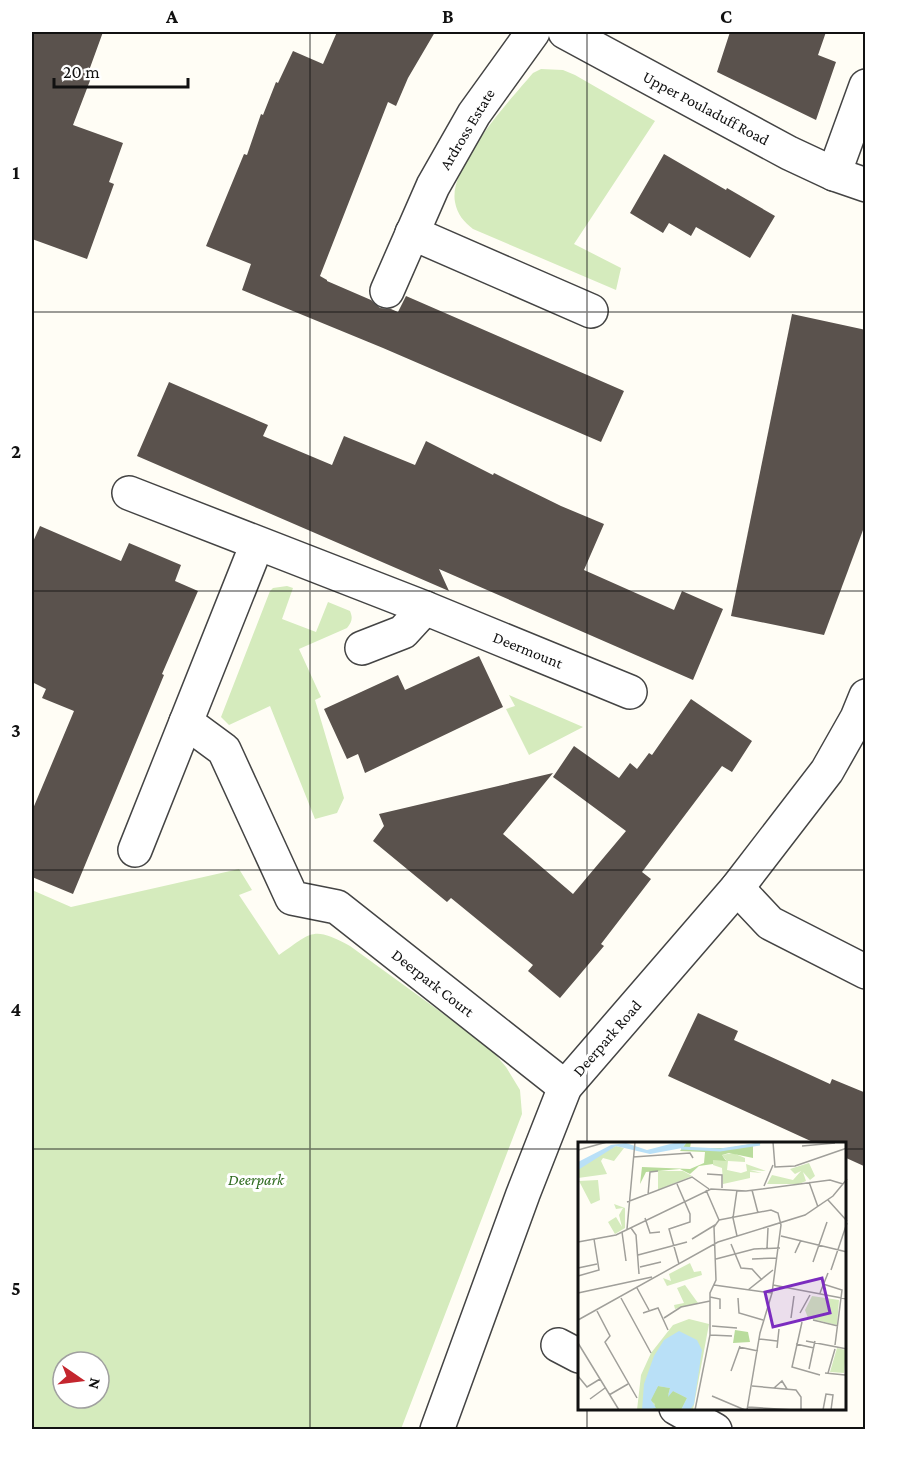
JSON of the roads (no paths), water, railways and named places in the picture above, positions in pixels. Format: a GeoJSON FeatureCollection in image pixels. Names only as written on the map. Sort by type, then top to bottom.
{"type":"FeatureCollection","features":[{"type":"Feature","properties":{"kind":"street","name":"Ardross Estate"},"geometry":{"type":"LineString","coordinates":[[387,291],[433,186],[474,114],[533,32]]}},
{"type":"Feature","properties":{"kind":"street","name":"Upper Pouladuff Road"},"geometry":{"type":"LineString","coordinates":[[565,32],[789,153],[850,180]]}},
{"type":"Feature","properties":{"kind":"street"},"geometry":{"type":"LineString","coordinates":[[850,180],[866,86]]}},
{"type":"Feature","properties":{"kind":"street"},"geometry":{"type":"LineString","coordinates":[[412,233],[591,311]]}},
{"type":"Feature","properties":{"kind":"street","name":"Deermount"},"geometry":{"type":"LineString","coordinates":[[129,493],[425,608],[630,692]]}},
{"type":"Feature","properties":{"kind":"street"},"geometry":{"type":"LineString","coordinates":[[135,850],[257,544]]}},
{"type":"Feature","properties":{"kind":"street"},"geometry":{"type":"LineString","coordinates":[[362,648],[403,632],[425,608]]}},
{"type":"Feature","properties":{"kind":"street","name":"Deerpark Road"},"geometry":{"type":"LineString","coordinates":[[437,1430],[523,1194],[565,1087],[737,888],[827,771],[857,718],[865,696]]}},
{"type":"Feature","properties":{"kind":"street","name":"Deerpark Court"},"geometry":{"type":"LineString","coordinates":[[186,722],[224,750],[292,898],[337,907],[565,1087]]}},
{"type":"Feature","properties":{"kind":"street"},"geometry":{"type":"LineString","coordinates":[[737,888],[770,923],[866,972]]}},
{"type":"Feature","properties":{"kind":"street"},"geometry":{"type":"LineString","coordinates":[[680,1410],[716,1430]]}},
{"type":"Feature","properties":{"kind":"park label","name":"Deerpark"},"geometry":{"type":"Point","coordinates":[256,1179]}}]}
